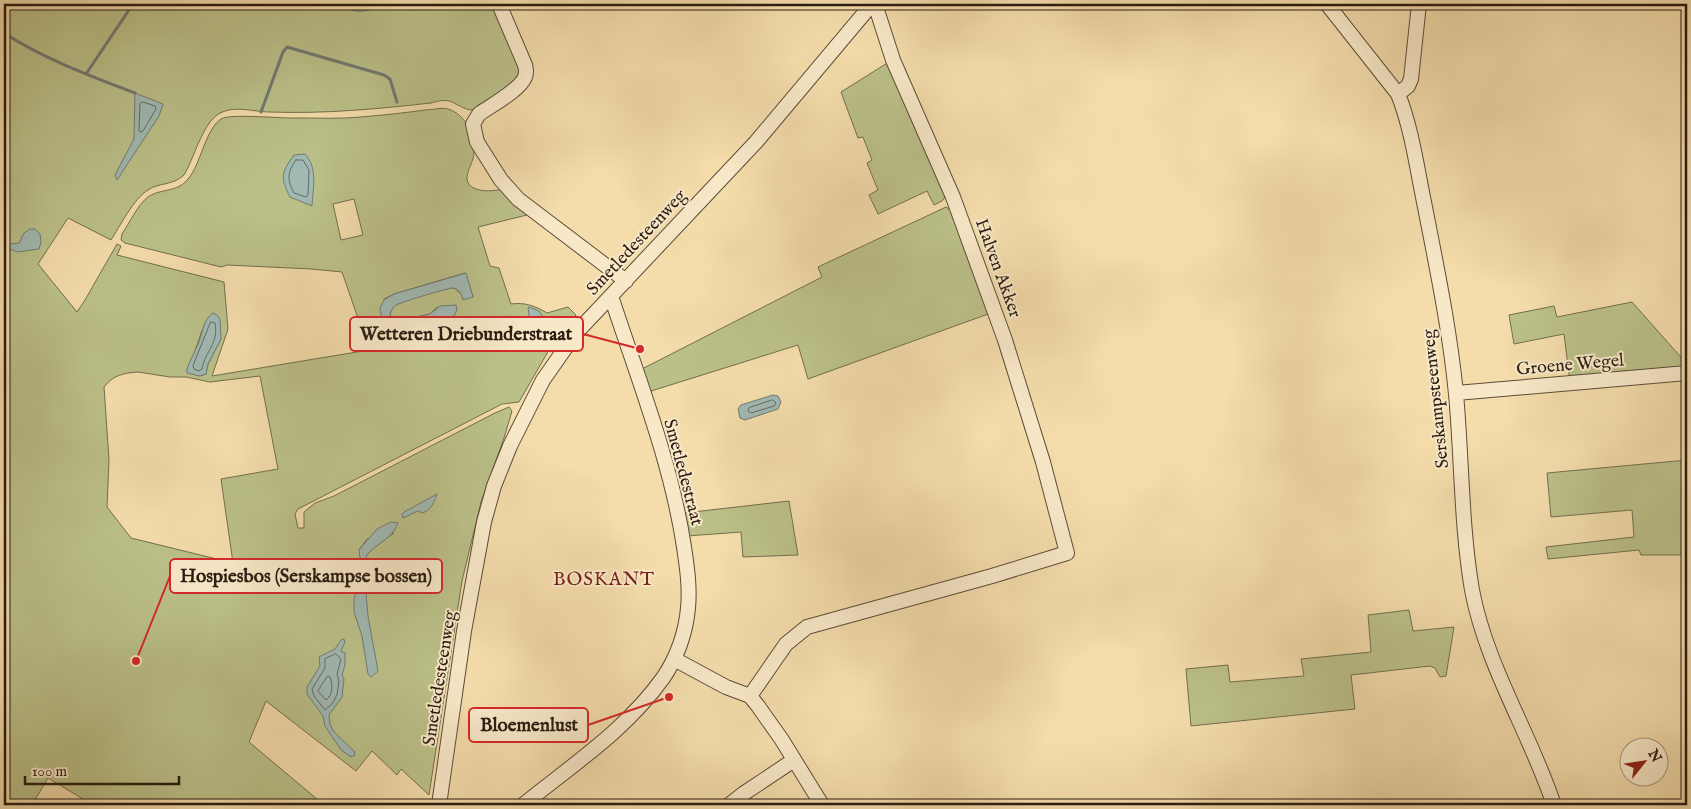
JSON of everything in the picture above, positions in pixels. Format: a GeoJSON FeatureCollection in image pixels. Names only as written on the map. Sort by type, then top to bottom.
{"type":"FeatureCollection","features":[{"type":"Feature","properties":{"kind":"street"},"geometry":{"type":"LineString","coordinates":[[499,4],[525,65],[526,72],[522,82],[515,89],[479,114],[475,119],[474,130],[477,142],[501,180],[518,199],[626,281]]}},
{"type":"Feature","properties":{"kind":"street","name":"Smetledesteenweg"},"geometry":{"type":"LineString","coordinates":[[439,805],[464,631],[484,522],[494,486],[510,446],[543,380],[576,333],[756,142],[873,4]]}},
{"type":"Feature","properties":{"kind":"street","name":"Halven Akker"},"geometry":{"type":"LineString","coordinates":[[750,696],[786,644],[807,627],[992,576],[1067,553],[1044,462],[1005,340],[953,197],[893,60],[873,4]]}},
{"type":"Feature","properties":{"kind":"street","name":"Serskampsteenweg"},"geometry":{"type":"LineString","coordinates":[[1327,4],[1398,94],[1404,110],[1444,308],[1456,393],[1467,557],[1476,609],[1492,656],[1528,738],[1554,805]]}},
{"type":"Feature","properties":{"kind":"street"},"geometry":{"type":"LineString","coordinates":[[1398,94],[1408,86],[1411,79],[1419,4]]}},
{"type":"Feature","properties":{"kind":"street","name":"Smetledestraat"},"geometry":{"type":"LineString","coordinates":[[523,805],[594,750],[618,728],[662,678],[674,659],[685,629],[688,607],[687,570],[678,508],[611,296]]}},
{"type":"Feature","properties":{"kind":"street","name":"Groene Wegel"},"geometry":{"type":"LineString","coordinates":[[1456,393],[1687,373]]}},
{"type":"Feature","properties":{"kind":"street"},"geometry":{"type":"LineString","coordinates":[[674,659],[726,687],[750,696],[822,805]]}},
{"type":"Feature","properties":{"kind":"street"},"geometry":{"type":"LineString","coordinates":[[729,805],[794,760]]}},
{"type":"Feature","properties":{"kind":"green space"},"geometry":{"type":"Polygon","coordinates":[[[4,4],[495,4],[520,70],[518,77],[509,88],[476,110],[467,109],[444,100],[431,103],[330,112],[270,112],[236,109],[223,112],[217,115],[207,127],[184,175],[175,181],[152,188],[143,194],[123,220],[111,240],[68,218],[38,264],[77,312],[117,244],[121,246],[117,255],[224,282],[228,329],[212,376],[369,350],[342,272],[227,265],[221,267],[125,243],[121,240],[122,234],[144,200],[158,192],[179,186],[188,179],[211,131],[221,119],[226,117],[346,118],[443,108],[454,112],[464,120],[471,132],[474,145],[474,155],[467,177],[468,182],[475,189],[492,191],[502,189],[527,215],[478,227],[490,266],[499,268],[511,304],[530,305],[547,313],[568,307],[576,315],[549,350],[519,402],[502,404],[298,509],[295,514],[298,528],[304,528],[304,512],[315,503],[334,496],[495,413],[509,407],[512,411],[481,502],[462,581],[429,795],[401,769],[397,775],[372,751],[356,771],[266,701],[249,742],[324,805],[93,805],[48,778],[32,805],[4,805],[4,4]],[[354,199],[333,204],[341,240],[363,235],[354,199]],[[465,273],[394,294],[384,299],[392,331],[454,316],[437,307],[430,314],[396,321],[392,319],[390,314],[396,305],[416,297],[449,288],[454,288],[462,295],[473,297],[465,273]],[[202,330],[195,351],[194,374],[200,376],[206,374],[208,364],[221,339],[202,330]],[[138,372],[115,377],[104,387],[109,460],[107,507],[131,538],[233,563],[221,479],[278,469],[260,376],[210,382],[186,377],[170,377],[138,372]],[[394,533],[367,539],[359,550],[366,556],[394,533]]]}},
{"type":"Feature","properties":{"kind":"green space"},"geometry":{"type":"Polygon","coordinates":[[[889,62],[947,194],[942,201],[934,205],[927,191],[878,214],[869,195],[878,190],[867,163],[872,160],[863,137],[858,138],[841,92],[889,62]]]}},
{"type":"Feature","properties":{"kind":"green space"},"geometry":{"type":"Polygon","coordinates":[[[946,207],[955,213],[991,313],[808,379],[798,345],[648,392],[640,370],[822,277],[818,267],[946,207]]]}},
{"type":"Feature","properties":{"kind":"green space"},"geometry":{"type":"Polygon","coordinates":[[[1632,302],[1687,364],[1687,371],[1570,382],[1564,334],[1514,344],[1509,315],[1554,306],[1557,317],[1632,302]]]}},
{"type":"Feature","properties":{"kind":"green space"},"geometry":{"type":"Polygon","coordinates":[[[1687,460],[1687,555],[1641,555],[1639,550],[1548,559],[1546,547],[1634,537],[1632,510],[1551,517],[1547,473],[1687,460]]]}},
{"type":"Feature","properties":{"kind":"green space"},"geometry":{"type":"Polygon","coordinates":[[[789,501],[798,555],[743,557],[741,532],[687,536],[684,513],[789,501]]]}},
{"type":"Feature","properties":{"kind":"green space"},"geometry":{"type":"Polygon","coordinates":[[[1409,610],[1413,631],[1454,627],[1446,676],[1440,677],[1435,668],[1430,666],[1351,675],[1355,709],[1191,726],[1186,669],[1228,665],[1230,682],[1304,676],[1301,659],[1371,652],[1368,615],[1409,610]]]}},
{"type":"Feature","properties":{"kind":"water"},"geometry":{"type":"Polygon","coordinates":[[[340,4],[382,4],[366,11],[356,11],[340,4]]]}},
{"type":"Feature","properties":{"kind":"water"},"geometry":{"type":"Polygon","coordinates":[[[135,93],[163,104],[159,116],[117,180],[115,175],[134,139],[135,93]]]}},
{"type":"Feature","properties":{"kind":"water"},"geometry":{"type":"Polygon","coordinates":[[[305,154],[312,166],[313,172],[312,206],[290,197],[283,180],[286,166],[294,155],[305,154]]]}},
{"type":"Feature","properties":{"kind":"water"},"geometry":{"type":"Polygon","coordinates":[[[30,229],[35,229],[40,234],[41,242],[39,249],[18,252],[4,247],[4,242],[19,243],[24,233],[30,229]]]}},
{"type":"Feature","properties":{"kind":"water"},"geometry":{"type":"Polygon","coordinates":[[[466,273],[473,297],[463,300],[459,291],[451,288],[396,305],[390,314],[392,319],[396,321],[430,314],[440,306],[456,305],[457,310],[454,316],[396,333],[385,323],[380,308],[384,300],[394,294],[466,273]]]}},
{"type":"Feature","properties":{"kind":"water"},"geometry":{"type":"Polygon","coordinates":[[[529,307],[539,311],[545,320],[557,316],[561,318],[560,323],[550,331],[548,340],[545,342],[540,342],[533,331],[529,307]]]}},
{"type":"Feature","properties":{"kind":"water"},"geometry":{"type":"Polygon","coordinates":[[[213,313],[220,319],[221,339],[208,364],[206,374],[200,376],[187,373],[187,368],[199,342],[205,322],[213,313]]]}},
{"type":"Feature","properties":{"kind":"water"},"geometry":{"type":"Polygon","coordinates":[[[773,395],[778,396],[781,402],[778,409],[745,420],[740,418],[738,409],[741,405],[773,395]]]}},
{"type":"Feature","properties":{"kind":"water"},"geometry":{"type":"Polygon","coordinates":[[[437,494],[429,509],[423,513],[418,511],[403,518],[402,514],[404,512],[437,494]]]}},
{"type":"Feature","properties":{"kind":"water"},"geometry":{"type":"Polygon","coordinates":[[[391,522],[398,523],[392,534],[366,556],[372,570],[372,581],[366,594],[378,671],[371,677],[368,674],[362,636],[354,612],[354,599],[362,574],[359,550],[377,529],[391,522]]]}},
{"type":"Feature","properties":{"kind":"water"},"geometry":{"type":"Polygon","coordinates":[[[344,639],[345,642],[341,651],[345,653],[342,697],[329,715],[330,724],[334,732],[354,751],[355,755],[351,757],[341,750],[325,726],[323,716],[307,694],[307,687],[320,666],[319,657],[335,649],[341,640],[344,639]]]}},
{"type":"Feature","properties":{"kind":"waterway"},"geometry":{"type":"LineString","coordinates":[[86,74],[133,4]]}},
{"type":"Feature","properties":{"kind":"waterway"},"geometry":{"type":"LineString","coordinates":[[4,33],[51,59],[135,93]]}},
{"type":"Feature","properties":{"kind":"waterway"},"geometry":{"type":"LineString","coordinates":[[261,112],[283,52],[287,47],[384,75],[390,79],[397,102]]}},
{"type":"Feature","properties":{"kind":"place","name":"Wetteren Driebunderstraat"},"geometry":{"type":"Point","coordinates":[640,349]}},
{"type":"Feature","properties":{"kind":"place","name":"Hospiesbos (Serskampse bossen)"},"geometry":{"type":"Point","coordinates":[136,661]}},
{"type":"Feature","properties":{"kind":"place","name":"Bloemenlust"},"geometry":{"type":"Point","coordinates":[669,697]}},
{"type":"Feature","properties":{"kind":"district","name":"BOSKANT"},"geometry":{"type":"Point","coordinates":[604,578]}}]}
